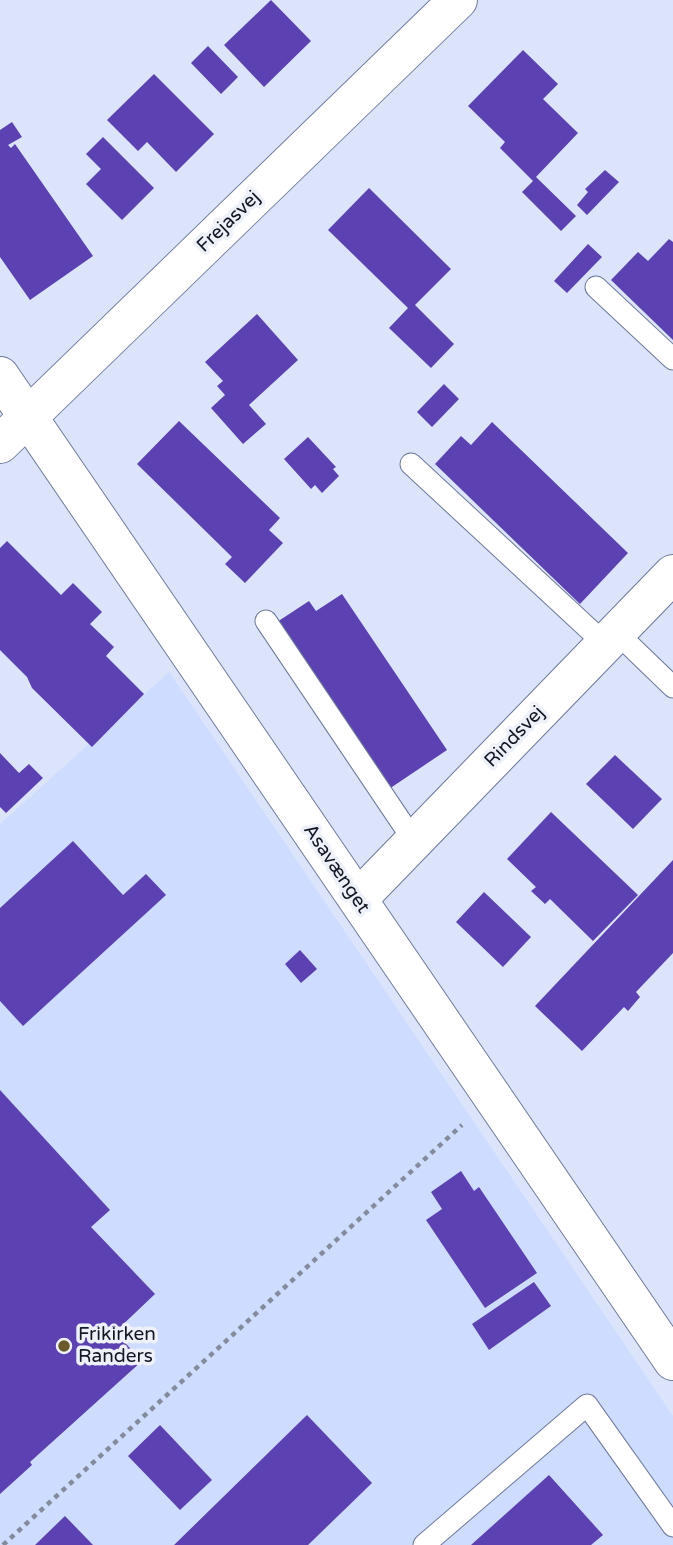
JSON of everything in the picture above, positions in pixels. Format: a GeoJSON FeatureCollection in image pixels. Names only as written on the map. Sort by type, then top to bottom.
{"type":"FeatureCollection","features":[{"type":"Feature","properties":{"kind":"street","name":"Frejasvej"},"geometry":{"type":"LineString","coordinates":[[0,444],[458,0]]}},
{"type":"Feature","properties":{"kind":"street","name":"Asavænget"},"geometry":{"type":"LineString","coordinates":[[0,376],[673,1362]]}},
{"type":"Feature","properties":{"kind":"street","name":"Rindsvej"},"geometry":{"type":"LineString","coordinates":[[358,900],[673,574]]}},
{"type":"Feature","properties":{"kind":"lane"},"geometry":{"type":"LineString","coordinates":[[596,287],[673,359]]}},
{"type":"Feature","properties":{"kind":"lane"},"geometry":{"type":"LineString","coordinates":[[411,464],[611,638],[673,687]]}},
{"type":"Feature","properties":{"kind":"lane"},"geometry":{"type":"LineString","coordinates":[[266,621],[414,841]]}},
{"type":"Feature","properties":{"kind":"lane"},"geometry":{"type":"LineString","coordinates":[[424,1545],[587,1405],[673,1526]]}},
{"type":"Feature","properties":{"kind":"path"},"geometry":{"type":"LineString","coordinates":[[3,1545],[469,1118],[493,1100]]}},
{"type":"Feature","properties":{"kind":"shaded area"},"geometry":{"type":"Polygon","coordinates":[[[169,672],[673,1416],[673,1545],[0,1545],[0,824],[169,672]]]}},
{"type":"Feature","properties":{"kind":"building"},"geometry":{"type":"Polygon","coordinates":[[[271,0],[311,41],[264,87],[224,45],[271,0]]]}},
{"type":"Feature","properties":{"kind":"building"},"geometry":{"type":"Polygon","coordinates":[[[208,46],[238,77],[221,94],[191,63],[208,46]]]}},
{"type":"Feature","properties":{"kind":"building"},"geometry":{"type":"Polygon","coordinates":[[[523,50],[558,84],[543,99],[578,133],[536,177],[576,216],[561,231],[522,192],[533,181],[500,148],[505,142],[468,106],[523,50]]]}},
{"type":"Feature","properties":{"kind":"building"},"geometry":{"type":"Polygon","coordinates":[[[154,74],[214,134],[176,172],[147,142],[138,151],[107,120],[154,74]]]}},
{"type":"Feature","properties":{"kind":"building"},"geometry":{"type":"Polygon","coordinates":[[[12,122],[22,137],[8,145],[11,148],[15,144],[93,256],[30,300],[0,257],[0,130],[12,122]]]}},
{"type":"Feature","properties":{"kind":"building"},"geometry":{"type":"Polygon","coordinates":[[[103,137],[154,188],[122,220],[86,184],[101,169],[86,154],[103,137]]]}},
{"type":"Feature","properties":{"kind":"building"},"geometry":{"type":"Polygon","coordinates":[[[605,170],[619,182],[587,215],[577,205],[588,192],[585,189],[605,170]]]}},
{"type":"Feature","properties":{"kind":"building"},"geometry":{"type":"Polygon","coordinates":[[[369,188],[451,269],[415,305],[454,344],[431,368],[389,328],[408,308],[328,230],[369,188]]]}},
{"type":"Feature","properties":{"kind":"building"},"geometry":{"type":"Polygon","coordinates":[[[669,239],[673,242],[673,340],[611,280],[638,252],[648,261],[669,239]]]}},
{"type":"Feature","properties":{"kind":"building"},"geometry":{"type":"Polygon","coordinates":[[[588,244],[602,257],[567,293],[554,281],[588,244]]]}},
{"type":"Feature","properties":{"kind":"building"},"geometry":{"type":"Polygon","coordinates":[[[257,314],[298,360],[249,405],[266,424],[243,444],[211,408],[225,395],[217,386],[223,381],[205,362],[257,314]]]}},
{"type":"Feature","properties":{"kind":"building"},"geometry":{"type":"Polygon","coordinates":[[[444,384],[459,399],[432,427],[417,412],[444,384]]]}},
{"type":"Feature","properties":{"kind":"building"},"geometry":{"type":"Polygon","coordinates":[[[179,421],[280,518],[269,530],[283,543],[245,583],[225,564],[232,557],[137,464],[179,421]]]}},
{"type":"Feature","properties":{"kind":"building"},"geometry":{"type":"Polygon","coordinates":[[[492,422],[628,553],[580,604],[435,464],[461,436],[471,445],[492,422]]]}},
{"type":"Feature","properties":{"kind":"building"},"geometry":{"type":"Polygon","coordinates":[[[308,437],[336,467],[333,469],[339,476],[322,493],[315,485],[311,489],[284,459],[308,437]]]}},
{"type":"Feature","properties":{"kind":"building"},"geometry":{"type":"Polygon","coordinates":[[[7,541],[61,595],[73,583],[102,612],[90,624],[114,647],[106,656],[144,694],[92,747],[32,688],[27,677],[0,650],[0,548],[7,541]]]}},
{"type":"Feature","properties":{"kind":"building"},"geometry":{"type":"Polygon","coordinates":[[[342,594],[447,750],[389,789],[277,622],[309,601],[316,611],[342,594]]]}},
{"type":"Feature","properties":{"kind":"building"},"geometry":{"type":"Polygon","coordinates":[[[0,753],[19,773],[29,764],[43,778],[6,813],[0,807],[0,753]]]}},
{"type":"Feature","properties":{"kind":"building"},"geometry":{"type":"Polygon","coordinates":[[[615,755],[662,799],[633,829],[586,784],[615,755]]]}},
{"type":"Feature","properties":{"kind":"building"},"geometry":{"type":"Polygon","coordinates":[[[551,812],[638,895],[593,941],[550,899],[545,904],[531,891],[536,887],[507,859],[551,812]]]}},
{"type":"Feature","properties":{"kind":"building"},"geometry":{"type":"Polygon","coordinates":[[[73,841],[123,895],[146,874],[166,895],[23,1026],[0,1001],[0,908],[73,841]]]}},
{"type":"Feature","properties":{"kind":"building"},"geometry":{"type":"Polygon","coordinates":[[[673,860],[673,953],[636,992],[640,997],[628,1011],[624,1007],[582,1051],[535,1006],[673,860]]]}},
{"type":"Feature","properties":{"kind":"building"},"geometry":{"type":"Polygon","coordinates":[[[484,892],[531,937],[503,967],[456,922],[484,892]]]}},
{"type":"Feature","properties":{"kind":"building"},"geometry":{"type":"Polygon","coordinates":[[[300,950],[317,969],[301,983],[285,964],[300,950]]]}},
{"type":"Feature","properties":{"kind":"building","name":"Frikirken Randers"},"geometry":{"type":"Polygon","coordinates":[[[0,1090],[110,1210],[91,1227],[155,1294],[115,1332],[142,1361],[30,1462],[32,1465],[0,1494],[0,1090]]]}},
{"type":"Feature","properties":{"kind":"building"},"geometry":{"type":"Polygon","coordinates":[[[461,1171],[474,1191],[479,1187],[537,1273],[485,1308],[426,1220],[442,1209],[431,1192],[461,1171]]]}},
{"type":"Feature","properties":{"kind":"building"},"geometry":{"type":"Polygon","coordinates":[[[534,1282],[551,1306],[489,1350],[472,1324],[534,1282]]]}},
{"type":"Feature","properties":{"kind":"building"},"geometry":{"type":"Polygon","coordinates":[[[307,1415],[372,1483],[308,1545],[174,1545],[307,1415]]]}},
{"type":"Feature","properties":{"kind":"building"},"geometry":{"type":"Polygon","coordinates":[[[160,1425],[212,1480],[180,1510],[128,1456],[160,1425]]]}},
{"type":"Feature","properties":{"kind":"building"},"geometry":{"type":"Polygon","coordinates":[[[549,1475],[603,1535],[591,1545],[471,1545],[549,1475]]]}},
{"type":"Feature","properties":{"kind":"building"},"geometry":{"type":"Polygon","coordinates":[[[65,1516],[93,1545],[35,1545],[65,1516]]]}},
{"type":"Feature","properties":{"kind":"place","name":"Frikirken Randers"},"geometry":{"type":"Point","coordinates":[64,1346]}}]}
